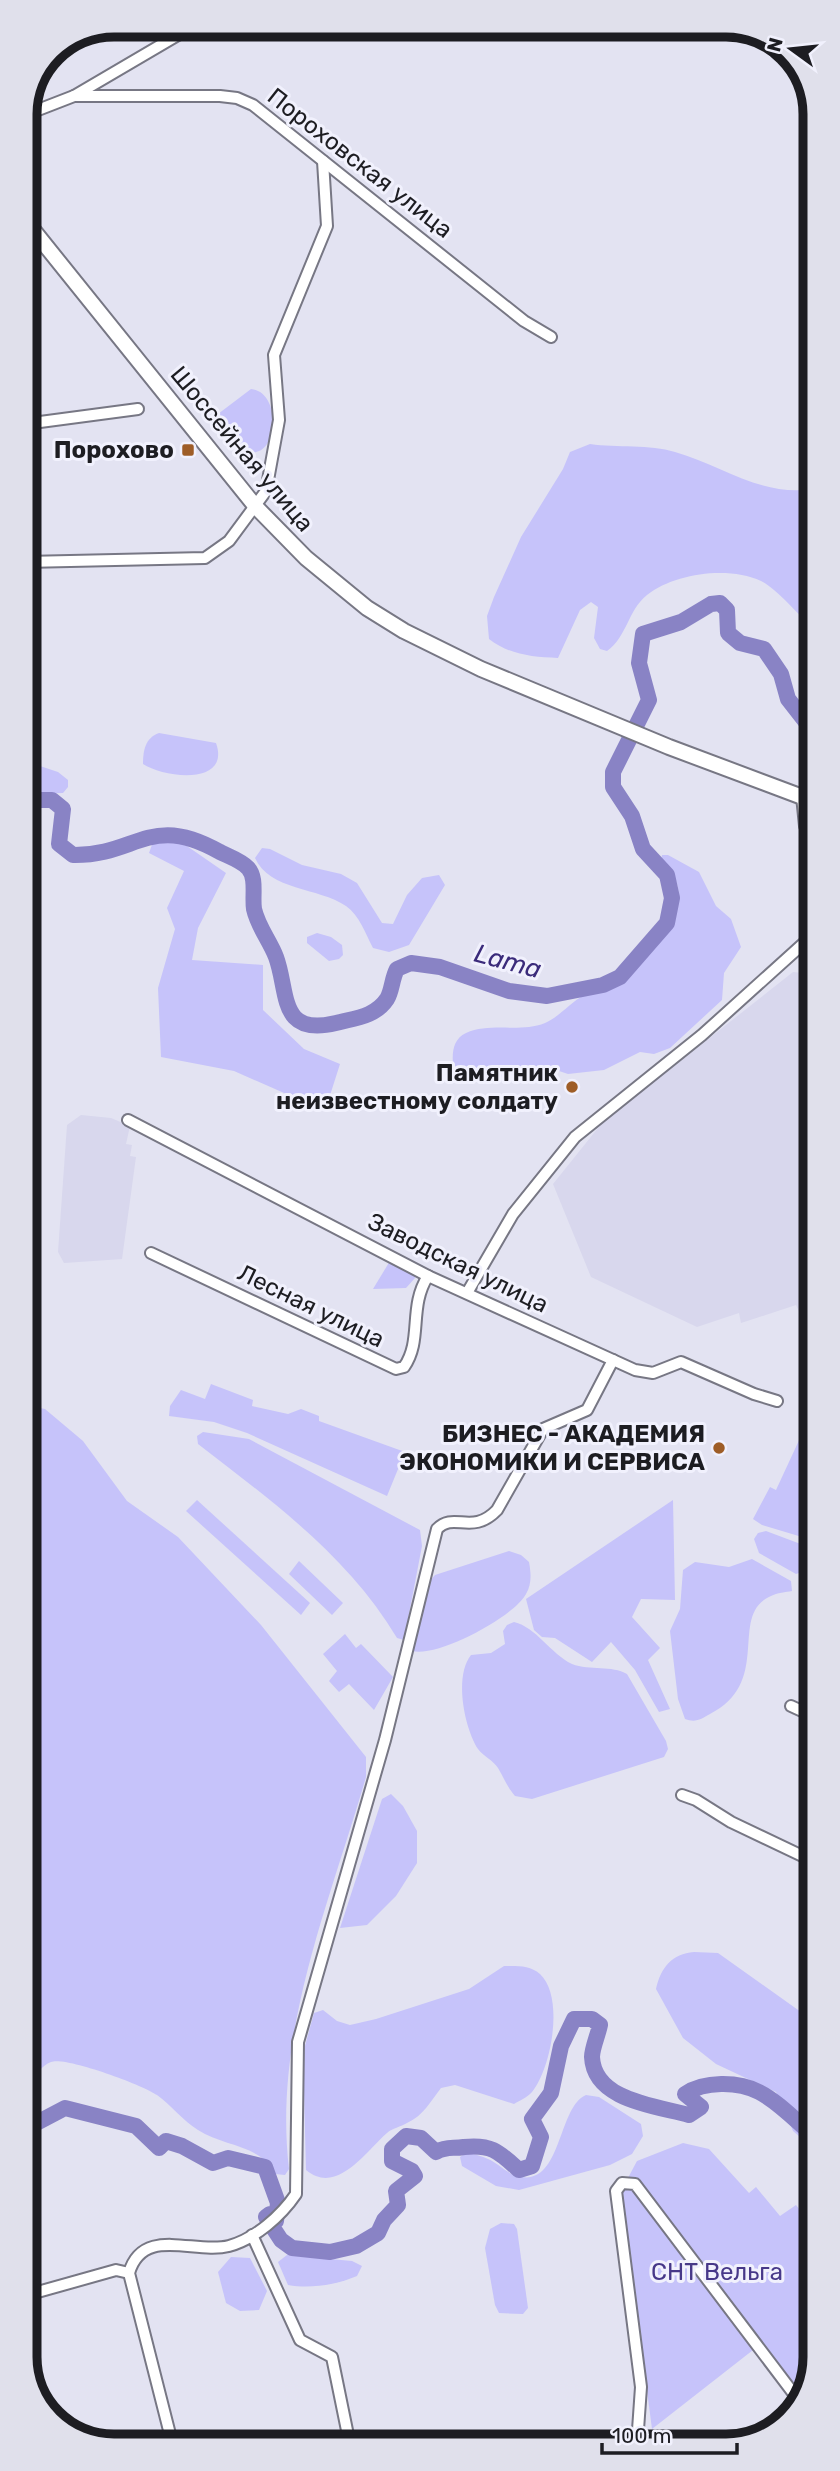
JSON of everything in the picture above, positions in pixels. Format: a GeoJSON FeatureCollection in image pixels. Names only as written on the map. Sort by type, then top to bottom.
{"type":"FeatureCollection","features":[{"type":"Feature","properties":{"kind":"main road","name":"Шоссейная улица"},"geometry":{"type":"LineString","coordinates":[[37,235],[256,507],[306,558],[386,620],[445,653],[581,711],[803,797]]}},
{"type":"Feature","properties":{"kind":"street"},"geometry":{"type":"LineString","coordinates":[[37,110],[74,96],[173,37]]}},
{"type":"Feature","properties":{"kind":"street","name":"Пороховская улица"},"geometry":{"type":"LineString","coordinates":[[74,96],[237,98],[253,105],[524,321],[551,337]]}},
{"type":"Feature","properties":{"kind":"street"},"geometry":{"type":"LineString","coordinates":[[37,562],[205,558],[229,541],[256,507],[266,491],[279,420],[274,355],[327,226],[323,161]]}},
{"type":"Feature","properties":{"kind":"street"},"geometry":{"type":"LineString","coordinates":[[37,422],[138,409]]}},
{"type":"Feature","properties":{"kind":"street"},"geometry":{"type":"LineString","coordinates":[[467,1293],[513,1214],[575,1137],[702,1035],[803,944]]}},
{"type":"Feature","properties":{"kind":"street","name":"Заводская улица"},"geometry":{"type":"LineString","coordinates":[[128,1120],[428,1276],[613,1360],[645,1373],[681,1362],[754,1394],[777,1401]]}},
{"type":"Feature","properties":{"kind":"street","name":"Лесная улица"},"geometry":{"type":"LineString","coordinates":[[151,1253],[396,1369],[404,1367],[410,1356],[417,1293],[428,1276]]}},
{"type":"Feature","properties":{"kind":"street"},"geometry":{"type":"LineString","coordinates":[[170,2434],[129,2273],[136,2256],[146,2248],[163,2244],[227,2247],[252,2235],[285,2210],[296,2194],[298,2042],[385,1740],[437,1529],[449,1522],[474,1524],[487,1521],[497,1510],[543,1429],[587,1410],[613,1360]]}},
{"type":"Feature","properties":{"kind":"street"},"geometry":{"type":"LineString","coordinates":[[791,1706],[803,1712]]}},
{"type":"Feature","properties":{"kind":"street"},"geometry":{"type":"LineString","coordinates":[[682,1795],[803,1856]]}},
{"type":"Feature","properties":{"kind":"street"},"geometry":{"type":"LineString","coordinates":[[638,2434],[640,2376],[616,2191],[622,2183],[635,2185],[794,2394]]}},
{"type":"Feature","properties":{"kind":"street"},"geometry":{"type":"LineString","coordinates":[[252,2235],[300,2340],[327,2352],[337,2368],[348,2434]]}},
{"type":"Feature","properties":{"kind":"street"},"geometry":{"type":"LineString","coordinates":[[37,2292],[116,2270],[129,2273]]}},
{"type":"Feature","properties":{"kind":"shaded area"},"geometry":{"type":"Polygon","coordinates":[[[793,972],[803,973],[803,1320],[796,1305],[741,1323],[739,1313],[697,1327],[591,1277],[553,1184],[602,1123],[793,972]]]}},
{"type":"Feature","properties":{"kind":"shaded area"},"geometry":{"type":"Polygon","coordinates":[[[81,1115],[111,1118],[130,1126],[126,1144],[132,1145],[130,1156],[136,1157],[122,1259],[64,1263],[58,1252],[67,1125],[81,1115]]]}},
{"type":"Feature","properties":{"kind":"green space"},"geometry":{"type":"Polygon","coordinates":[[[251,389],[262,394],[269,403],[273,416],[268,442],[261,450],[250,452],[236,446],[225,436],[218,414],[251,389]]]}},
{"type":"Feature","properties":{"kind":"green space"},"geometry":{"type":"Polygon","coordinates":[[[590,444],[665,450],[777,489],[803,490],[803,619],[781,596],[761,581],[734,574],[702,574],[672,581],[647,595],[614,645],[607,651],[600,649],[594,638],[598,607],[591,602],[580,610],[558,658],[522,654],[505,649],[489,639],[487,616],[494,597],[521,537],[563,469],[570,452],[590,444]]]}},
{"type":"Feature","properties":{"kind":"green space"},"geometry":{"type":"Polygon","coordinates":[[[159,733],[216,743],[218,757],[214,766],[205,772],[179,775],[165,773],[143,764],[146,745],[159,733]]]}},
{"type":"Feature","properties":{"kind":"green space"},"geometry":{"type":"Polygon","coordinates":[[[37,765],[58,772],[68,780],[68,787],[63,793],[37,794],[37,765]]]}},
{"type":"Feature","properties":{"kind":"green space"},"geometry":{"type":"Polygon","coordinates":[[[163,839],[184,844],[226,873],[198,928],[192,960],[263,965],[263,1010],[304,1049],[340,1064],[325,1111],[234,1071],[161,1057],[158,988],[175,929],[167,908],[184,871],[149,853],[153,842],[163,839]]]}},
{"type":"Feature","properties":{"kind":"green space"},"geometry":{"type":"Polygon","coordinates":[[[262,848],[270,849],[302,865],[341,874],[357,883],[382,923],[393,924],[407,895],[422,878],[439,875],[445,885],[409,945],[389,952],[373,948],[359,920],[346,906],[283,883],[262,869],[255,858],[262,848]]]}},
{"type":"Feature","properties":{"kind":"green space"},"geometry":{"type":"Polygon","coordinates":[[[662,855],[668,855],[699,872],[716,906],[731,919],[741,947],[724,973],[722,1000],[670,1048],[654,1054],[640,1052],[604,1070],[568,1074],[556,1070],[538,1070],[490,1079],[464,1073],[453,1065],[454,1046],[466,1033],[485,1028],[526,1027],[545,1023],[580,998],[611,989],[630,975],[669,928],[679,901],[678,887],[661,861],[662,855]]]}},
{"type":"Feature","properties":{"kind":"green space"},"geometry":{"type":"Polygon","coordinates":[[[317,933],[331,937],[342,945],[343,955],[339,959],[329,961],[307,943],[307,937],[317,933]]]}},
{"type":"Feature","properties":{"kind":"green space"},"geometry":{"type":"Polygon","coordinates":[[[390,1261],[416,1273],[415,1278],[406,1288],[373,1289],[390,1261]]]}},
{"type":"Feature","properties":{"kind":"green space"},"geometry":{"type":"Polygon","coordinates":[[[211,1384],[253,1400],[252,1406],[288,1414],[301,1409],[319,1416],[319,1421],[405,1452],[387,1496],[247,1433],[214,1422],[169,1416],[170,1406],[181,1390],[205,1399],[211,1384]]]}},
{"type":"Feature","properties":{"kind":"green space"},"geometry":{"type":"Polygon","coordinates":[[[37,1407],[45,1409],[83,1441],[127,1501],[178,1537],[261,1625],[366,1757],[366,1777],[321,1921],[297,2019],[289,2068],[286,2118],[289,2169],[285,2175],[275,2174],[268,2164],[251,2151],[198,2130],[149,2090],[72,2063],[51,2062],[37,2073],[37,1407]]]}},
{"type":"Feature","properties":{"kind":"green space"},"geometry":{"type":"Polygon","coordinates":[[[802,1416],[803,1537],[762,1525],[753,1519],[770,1487],[776,1490],[801,1436],[802,1416]]]}},
{"type":"Feature","properties":{"kind":"green space"},"geometry":{"type":"Polygon","coordinates":[[[203,1432],[249,1439],[420,1530],[422,1546],[404,1640],[397,1638],[356,1581],[307,1532],[198,1444],[197,1436],[203,1432]]]}},
{"type":"Feature","properties":{"kind":"green space"},"geometry":{"type":"Polygon","coordinates":[[[197,1500],[310,1603],[301,1615],[186,1511],[197,1500]]]}},
{"type":"Feature","properties":{"kind":"green space"},"geometry":{"type":"Polygon","coordinates":[[[673,1500],[675,1600],[641,1599],[632,1617],[660,1648],[648,1660],[670,1709],[659,1712],[635,1670],[611,1642],[592,1662],[555,1638],[542,1637],[534,1630],[526,1599],[673,1500]]]}},
{"type":"Feature","properties":{"kind":"green space"},"geometry":{"type":"Polygon","coordinates":[[[766,1531],[803,1545],[803,1572],[796,1574],[759,1553],[754,1539],[758,1533],[766,1531]]]}},
{"type":"Feature","properties":{"kind":"green space"},"geometry":{"type":"Polygon","coordinates":[[[509,1551],[521,1555],[529,1562],[529,1586],[519,1603],[507,1614],[474,1634],[439,1648],[424,1652],[412,1651],[429,1582],[435,1575],[509,1551]]]}},
{"type":"Feature","properties":{"kind":"green space"},"geometry":{"type":"Polygon","coordinates":[[[752,1559],[791,1581],[792,1591],[773,1595],[758,1605],[749,1633],[746,1667],[740,1684],[729,1700],[701,1719],[685,1719],[678,1699],[670,1631],[680,1609],[683,1570],[695,1562],[729,1567],[752,1559]]]}},
{"type":"Feature","properties":{"kind":"green space"},"geometry":{"type":"Polygon","coordinates":[[[299,1561],[343,1603],[332,1615],[289,1574],[299,1561]]]}},
{"type":"Feature","properties":{"kind":"green space"},"geometry":{"type":"Polygon","coordinates":[[[514,1622],[529,1629],[572,1664],[627,1674],[666,1741],[668,1749],[664,1757],[532,1799],[515,1796],[496,1765],[480,1751],[473,1740],[465,1715],[462,1688],[466,1664],[471,1655],[491,1653],[505,1644],[503,1631],[507,1625],[514,1622]]]}},
{"type":"Feature","properties":{"kind":"green space"},"geometry":{"type":"Polygon","coordinates":[[[345,1634],[356,1648],[361,1644],[393,1677],[374,1710],[349,1684],[339,1692],[329,1681],[337,1671],[323,1654],[345,1634]]]}},
{"type":"Feature","properties":{"kind":"green space"},"geometry":{"type":"Polygon","coordinates":[[[391,1794],[403,1806],[417,1831],[417,1863],[396,1896],[367,1925],[340,1928],[382,1799],[391,1794]]]}},
{"type":"Feature","properties":{"kind":"green space"},"geometry":{"type":"Polygon","coordinates":[[[686,1953],[718,1953],[803,2013],[803,2140],[793,2131],[776,2092],[716,2064],[683,2038],[656,1989],[664,1968],[686,1953]]]}},
{"type":"Feature","properties":{"kind":"green space"},"geometry":{"type":"Polygon","coordinates":[[[504,1966],[536,1971],[548,1985],[552,1999],[549,2051],[539,2081],[530,2094],[514,2104],[455,2085],[441,2088],[418,2116],[389,2131],[350,2168],[329,2178],[318,2177],[306,2170],[303,2053],[314,2013],[323,2010],[337,2021],[350,2025],[376,2019],[469,1989],[504,1966]]]}},
{"type":"Feature","properties":{"kind":"green space"},"geometry":{"type":"Polygon","coordinates":[[[586,2095],[599,2097],[641,2124],[643,2136],[632,2154],[610,2165],[519,2190],[496,2186],[462,2166],[460,2157],[467,2152],[492,2161],[517,2176],[532,2177],[543,2171],[558,2145],[569,2115],[577,2102],[586,2095]]]}},
{"type":"Feature","properties":{"kind":"green space","name":"СНТ Вельга"},"geometry":{"type":"Polygon","coordinates":[[[683,2143],[709,2149],[749,2193],[756,2187],[780,2216],[796,2205],[803,2214],[803,2368],[797,2387],[762,2343],[652,2429],[621,2191],[637,2161],[683,2143]]]}},
{"type":"Feature","properties":{"kind":"green space"},"geometry":{"type":"Polygon","coordinates":[[[501,2223],[514,2224],[517,2229],[528,2308],[523,2314],[499,2313],[495,2305],[485,2248],[490,2229],[501,2223]]]}},
{"type":"Feature","properties":{"kind":"green space"},"geometry":{"type":"Polygon","coordinates":[[[287,2255],[352,2261],[362,2266],[357,2276],[340,2282],[314,2286],[288,2285],[278,2262],[287,2255]]]}},
{"type":"Feature","properties":{"kind":"green space"},"geometry":{"type":"Polygon","coordinates":[[[231,2257],[250,2258],[267,2291],[259,2310],[240,2311],[226,2303],[218,2272],[231,2257]]]}},
{"type":"Feature","properties":{"kind":"waterway","name":"Lama"},"geometry":{"type":"LineString","coordinates":[[37,800],[52,800],[63,809],[59,844],[73,855],[95,854],[144,839],[176,836],[196,841],[245,865],[251,872],[256,916],[276,957],[289,1008],[304,1024],[317,1026],[357,1018],[377,1010],[389,996],[397,969],[411,963],[440,967],[509,991],[547,996],[603,985],[620,977],[667,923],[672,898],[667,875],[643,849],[632,816],[613,787],[613,772],[649,700],[639,663],[643,634],[681,622],[711,604],[720,603],[727,610],[728,633],[740,643],[764,649],[781,674],[788,699],[803,718]]}},
{"type":"Feature","properties":{"kind":"waterway"},"geometry":{"type":"LineString","coordinates":[[37,2123],[65,2108],[136,2126],[159,2148],[166,2141],[182,2146],[213,2163],[228,2158],[265,2167],[278,2203],[276,2221],[270,2214],[266,2217],[281,2240],[292,2248],[330,2252],[356,2246],[378,2233],[384,2220],[398,2205],[396,2191],[415,2176],[412,2171],[392,2161],[392,2149],[406,2136],[421,2138],[436,2152],[447,2148],[482,2147],[500,2154],[519,2170],[532,2166],[541,2137],[532,2119],[551,2093],[561,2046],[574,2019],[592,2019],[600,2025],[592,2057],[595,2072],[615,2092],[629,2099],[689,2115],[701,2107],[685,2094],[711,2085],[731,2084],[759,2092],[774,2101],[803,2126]]}},
{"type":"Feature","properties":{"kind":"place","name":"Порохово"},"geometry":{"type":"Point","coordinates":[188,450]}},
{"type":"Feature","properties":{"kind":"place","name":"Памятник неизвестному солдату"},"geometry":{"type":"Point","coordinates":[572,1087]}},
{"type":"Feature","properties":{"kind":"place","name":"БИЗНЕС - АКАДЕМИЯ ЭКОНОМИКИ И СЕРВИСА"},"geometry":{"type":"Point","coordinates":[719,1448]}}]}
